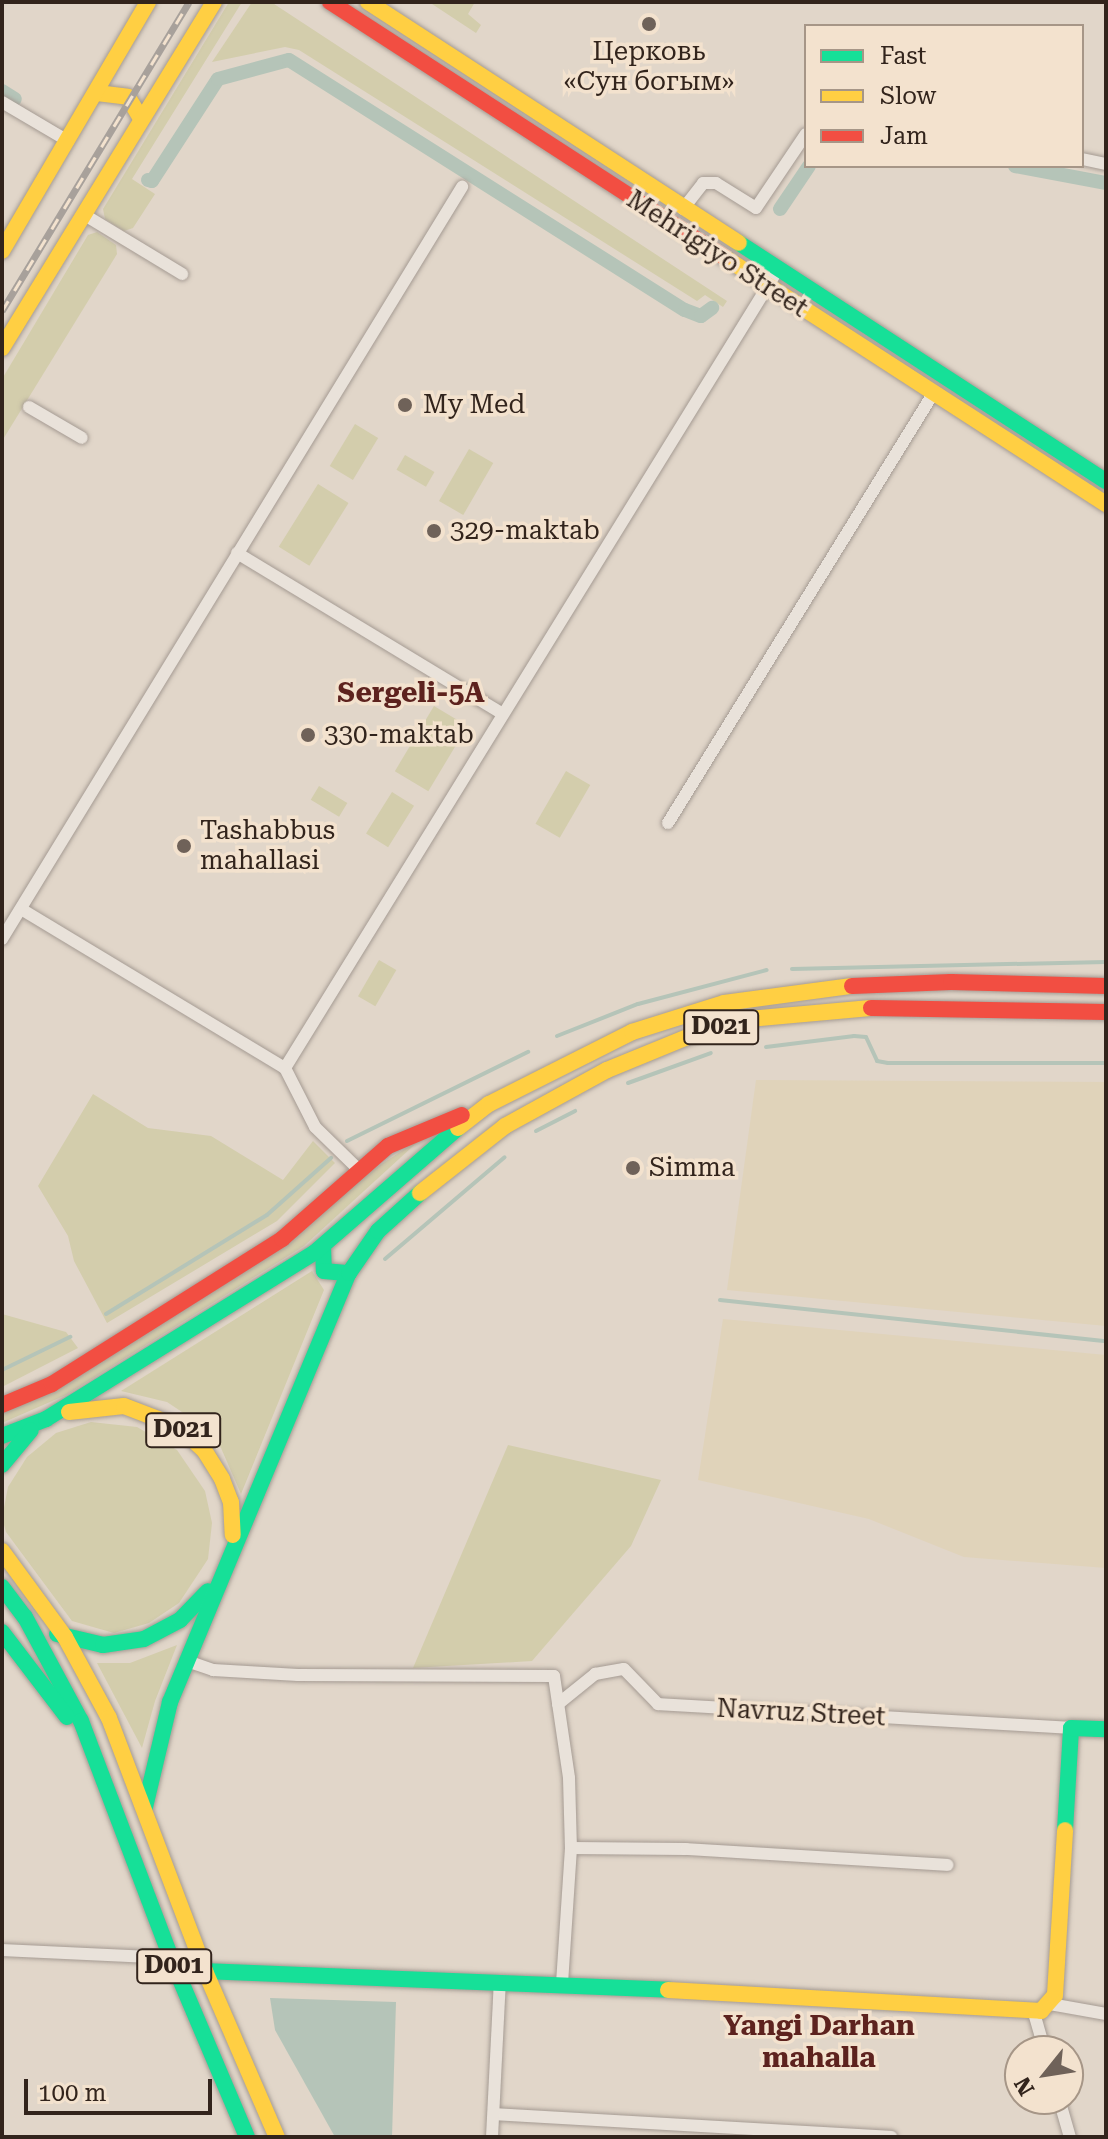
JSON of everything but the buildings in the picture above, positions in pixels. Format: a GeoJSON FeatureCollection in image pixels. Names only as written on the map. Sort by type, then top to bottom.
{"type":"FeatureCollection","features":[{"type":"Feature","properties":{"kind":"main road"},"geometry":{"type":"LineString","coordinates":[[2,251],[148,2]]}},
{"type":"Feature","properties":{"kind":"main road"},"geometry":{"type":"LineString","coordinates":[[2,348],[214,2]]}},
{"type":"Feature","properties":{"kind":"main road","name":"Mehrigiyo Street"},"geometry":{"type":"LineString","coordinates":[[330,2],[1106,504]]}},
{"type":"Feature","properties":{"kind":"main road","name":"Mehrigiyo Street"},"geometry":{"type":"LineString","coordinates":[[368,2],[777,271],[1106,481]]}},
{"type":"Feature","properties":{"kind":"main road"},"geometry":{"type":"LineString","coordinates":[[97,93],[128,97],[141,119]]}},
{"type":"Feature","properties":{"kind":"main road"},"geometry":{"type":"LineString","coordinates":[[1030,1009],[1038,998],[1031,983]]}},
{"type":"Feature","properties":{"kind":"main road","name":"D021"},"geometry":{"type":"LineString","coordinates":[[2,1465],[18,1442],[46,1419],[323,1246],[418,1159],[489,1104],[632,1032],[724,1003],[857,985],[1031,983],[1106,986]]}},
{"type":"Feature","properties":{"kind":"main road","name":"D021"},"geometry":{"type":"LineString","coordinates":[[145,1807],[170,1702],[227,1558],[349,1273],[378,1231],[481,1142],[572,1087],[654,1049],[749,1019],[814,1010],[1030,1009],[1106,1012]]}},
{"type":"Feature","properties":{"kind":"main road"},"geometry":{"type":"LineString","coordinates":[[2,1405],[52,1384],[282,1239],[359,1170],[398,1140],[489,1104]]}},
{"type":"Feature","properties":{"kind":"main road"},"geometry":{"type":"LineString","coordinates":[[323,1246],[324,1271],[337,1276],[349,1273]]}},
{"type":"Feature","properties":{"kind":"main road","name":"D021"},"geometry":{"type":"LineString","coordinates":[[2,1436],[46,1419],[115,1405],[149,1412],[179,1427],[209,1457],[229,1494],[233,1528],[227,1558],[199,1602],[163,1631],[116,1644],[65,1637],[25,1617]]}},
{"type":"Feature","properties":{"kind":"main road","name":"D001"},"geometry":{"type":"LineString","coordinates":[[2,1551],[65,1637],[109,1718],[205,1971],[277,2137]]}},
{"type":"Feature","properties":{"kind":"main road","name":"D001"},"geometry":{"type":"LineString","coordinates":[[2,1587],[25,1617],[74,1708],[111,1791],[171,1958],[247,2137]]}},
{"type":"Feature","properties":{"kind":"main road"},"geometry":{"type":"LineString","coordinates":[[2,1632],[66,1716],[111,1791]]}},
{"type":"Feature","properties":{"kind":"main road"},"geometry":{"type":"LineString","coordinates":[[205,1971],[562,1984],[1034,2013],[1050,2004],[1055,1995],[1071,1728]]}},
{"type":"Feature","properties":{"kind":"main road","name":"Navruz Street"},"geometry":{"type":"LineString","coordinates":[[1071,1728],[1106,1729]]}},
{"type":"Feature","properties":{"kind":"street"},"geometry":{"type":"LineString","coordinates":[[2,102],[68,141]]}},
{"type":"Feature","properties":{"kind":"street"},"geometry":{"type":"LineString","coordinates":[[683,209],[703,183],[716,183],[756,208],[804,137]]}},
{"type":"Feature","properties":{"kind":"street"},"geometry":{"type":"LineString","coordinates":[[1084,159],[1106,164]]}},
{"type":"Feature","properties":{"kind":"street"},"geometry":{"type":"LineString","coordinates":[[2,939],[462,187]]}},
{"type":"Feature","properties":{"kind":"street"},"geometry":{"type":"LineString","coordinates":[[83,214],[182,274]]}},
{"type":"Feature","properties":{"kind":"street"},"geometry":{"type":"LineString","coordinates":[[285,1068],[501,713],[777,271]]}},
{"type":"Feature","properties":{"kind":"street"},"geometry":{"type":"LineString","coordinates":[[668,823],[933,394]]}},
{"type":"Feature","properties":{"kind":"street"},"geometry":{"type":"LineString","coordinates":[[29,407],[82,438]]}},
{"type":"Feature","properties":{"kind":"street"},"geometry":{"type":"LineString","coordinates":[[237,553],[501,713]]}},
{"type":"Feature","properties":{"kind":"street"},"geometry":{"type":"LineString","coordinates":[[21,909],[285,1068],[315,1127],[359,1170]]}},
{"type":"Feature","properties":{"kind":"street"},"geometry":{"type":"LineString","coordinates":[[187,1661],[213,1670],[298,1675],[554,1676],[571,1848],[562,1984]]}},
{"type":"Feature","properties":{"kind":"street","name":"Navruz Street"},"geometry":{"type":"LineString","coordinates":[[558,1704],[595,1674],[624,1669],[658,1704],[1071,1728]]}},
{"type":"Feature","properties":{"kind":"street"},"geometry":{"type":"LineString","coordinates":[[571,1848],[686,1849],[948,1865]]}},
{"type":"Feature","properties":{"kind":"street"},"geometry":{"type":"LineString","coordinates":[[2,1950],[171,1958]]}},
{"type":"Feature","properties":{"kind":"street"},"geometry":{"type":"LineString","coordinates":[[492,2137],[500,1981]]}},
{"type":"Feature","properties":{"kind":"street"},"geometry":{"type":"LineString","coordinates":[[1050,2004],[1106,2014]]}},
{"type":"Feature","properties":{"kind":"street"},"geometry":{"type":"LineString","coordinates":[[1034,2013],[1040,2035]]}},
{"type":"Feature","properties":{"kind":"street"},"geometry":{"type":"LineString","coordinates":[[494,2114],[891,2137]]}},
{"type":"Feature","properties":{"kind":"street"},"geometry":{"type":"LineString","coordinates":[[1064,2115],[1070,2137]]}},
{"type":"Feature","properties":{"kind":"shaded area"},"geometry":{"type":"Polygon","coordinates":[[[229,2],[242,2],[132,179],[155,194],[133,228],[124,231],[105,219],[103,209],[229,2]]]}},
{"type":"Feature","properties":{"kind":"shaded area"},"geometry":{"type":"Polygon","coordinates":[[[252,2],[271,2],[727,301],[723,307],[705,295],[697,301],[299,50],[285,47],[212,62],[252,2]]]}},
{"type":"Feature","properties":{"kind":"shaded area"},"geometry":{"type":"Polygon","coordinates":[[[429,2],[475,2],[468,14],[481,25],[476,33],[429,2]]]}},
{"type":"Feature","properties":{"kind":"shaded area"},"geometry":{"type":"Polygon","coordinates":[[[97,232],[116,245],[117,254],[2,441],[2,379],[88,235],[97,232]]]}},
{"type":"Feature","properties":{"kind":"shaded area"},"geometry":{"type":"Polygon","coordinates":[[[355,424],[378,438],[353,480],[330,466],[355,424]]]}},
{"type":"Feature","properties":{"kind":"shaded area"},"geometry":{"type":"Polygon","coordinates":[[[469,449],[493,463],[463,515],[439,501],[469,449]]]}},
{"type":"Feature","properties":{"kind":"shaded area"},"geometry":{"type":"Polygon","coordinates":[[[405,455],[434,472],[426,487],[396,470],[405,455]]]}},
{"type":"Feature","properties":{"kind":"shaded area"},"geometry":{"type":"Polygon","coordinates":[[[318,484],[349,503],[309,566],[279,547],[318,484]]]}},
{"type":"Feature","properties":{"kind":"shaded area"},"geometry":{"type":"Polygon","coordinates":[[[434,706],[467,726],[428,791],[395,771],[434,706]]]}},
{"type":"Feature","properties":{"kind":"shaded area"},"geometry":{"type":"Polygon","coordinates":[[[566,771],[590,785],[560,838],[536,824],[566,771]]]}},
{"type":"Feature","properties":{"kind":"shaded area"},"geometry":{"type":"Polygon","coordinates":[[[319,786],[347,803],[339,817],[311,800],[319,786]]]}},
{"type":"Feature","properties":{"kind":"shaded area"},"geometry":{"type":"Polygon","coordinates":[[[392,792],[414,806],[388,847],[366,834],[392,792]]]}},
{"type":"Feature","properties":{"kind":"shaded area"},"geometry":{"type":"Polygon","coordinates":[[[379,960],[396,970],[375,1006],[358,996],[379,960]]]}},
{"type":"Feature","properties":{"kind":"shaded area"},"geometry":{"type":"Polygon","coordinates":[[[756,1080],[1106,1082],[1106,1326],[727,1290],[756,1080]]]}},
{"type":"Feature","properties":{"kind":"shaded area"},"geometry":{"type":"Polygon","coordinates":[[[93,1094],[148,1128],[211,1136],[283,1180],[313,1141],[335,1163],[277,1221],[107,1323],[74,1261],[68,1236],[38,1186],[93,1094]]]}},
{"type":"Feature","properties":{"kind":"shaded area"},"geometry":{"type":"Polygon","coordinates":[[[423,1137],[304,1246],[66,1395],[2,1423],[2,1413],[423,1137]]]}},
{"type":"Feature","properties":{"kind":"shaded area"},"geometry":{"type":"Polygon","coordinates":[[[312,1271],[324,1290],[241,1494],[221,1448],[200,1424],[167,1402],[121,1391],[312,1271]]]}},
{"type":"Feature","properties":{"kind":"shaded area"},"geometry":{"type":"Polygon","coordinates":[[[2,1314],[66,1332],[78,1348],[2,1387],[2,1314]]]}},
{"type":"Feature","properties":{"kind":"shaded area"},"geometry":{"type":"Polygon","coordinates":[[[723,1319],[1106,1355],[1106,1568],[964,1557],[869,1519],[698,1480],[723,1319]]]}},
{"type":"Feature","properties":{"kind":"shaded area"},"geometry":{"type":"Polygon","coordinates":[[[91,1422],[137,1427],[177,1450],[205,1491],[212,1523],[208,1559],[179,1603],[149,1623],[114,1633],[72,1621],[6,1532],[2,1518],[8,1487],[27,1457],[56,1433],[91,1422]]]}},
{"type":"Feature","properties":{"kind":"shaded area"},"geometry":{"type":"Polygon","coordinates":[[[508,1445],[661,1480],[631,1546],[532,1661],[413,1668],[508,1445]]]}},
{"type":"Feature","properties":{"kind":"shaded area"},"geometry":{"type":"Polygon","coordinates":[[[177,1645],[155,1701],[142,1748],[97,1663],[130,1663],[177,1645]]]}},
{"type":"Feature","properties":{"kind":"shaded area"},"geometry":{"type":"Polygon","coordinates":[[[270,1998],[396,2002],[392,2137],[335,2137],[275,2030],[270,1998]]]}},
{"type":"Feature","properties":{"kind":"waterway"},"geometry":{"type":"LineString","coordinates":[[148,180],[152,181],[218,79],[289,60],[685,310],[701,316],[712,308]]}},
{"type":"Feature","properties":{"kind":"waterway"},"geometry":{"type":"LineString","coordinates":[[2,91],[15,99]]}},
{"type":"Feature","properties":{"kind":"waterway"},"geometry":{"type":"LineString","coordinates":[[780,209],[808,168]]}},
{"type":"Feature","properties":{"kind":"waterway"},"geometry":{"type":"LineString","coordinates":[[1026,168],[1106,183]]}},
{"type":"Feature","properties":{"kind":"waterway"},"geometry":{"type":"LineString","coordinates":[[792,969],[1106,962]]}},
{"type":"Feature","properties":{"kind":"waterway"},"geometry":{"type":"LineString","coordinates":[[557,1036],[638,1004],[767,970]]}},
{"type":"Feature","properties":{"kind":"waterway"},"geometry":{"type":"LineString","coordinates":[[766,1047],[854,1036],[866,1037],[877,1061],[888,1063],[1106,1063]]}},
{"type":"Feature","properties":{"kind":"waterway"},"geometry":{"type":"LineString","coordinates":[[347,1141],[528,1052]]}},
{"type":"Feature","properties":{"kind":"waterway"},"geometry":{"type":"LineString","coordinates":[[628,1083],[711,1053]]}},
{"type":"Feature","properties":{"kind":"waterway"},"geometry":{"type":"LineString","coordinates":[[536,1131],[575,1111]]}},
{"type":"Feature","properties":{"kind":"waterway"},"geometry":{"type":"LineString","coordinates":[[385,1259],[505,1157]]}},
{"type":"Feature","properties":{"kind":"waterway"},"geometry":{"type":"LineString","coordinates":[[106,1314],[267,1215],[331,1158]]}},
{"type":"Feature","properties":{"kind":"waterway"},"geometry":{"type":"LineString","coordinates":[[720,1300],[1106,1341]]}},
{"type":"Feature","properties":{"kind":"waterway"},"geometry":{"type":"LineString","coordinates":[[2,1370],[70,1337]]}},
{"type":"Feature","properties":{"kind":"railway"},"geometry":{"type":"LineString","coordinates":[[2,311],[189,2]]}},
{"type":"Feature","properties":{"kind":"traffic: fast"},"geometry":{"type":"LineString","coordinates":[[739,243],[1106,481]]}},
{"type":"Feature","properties":{"kind":"traffic: fast"},"geometry":{"type":"LineString","coordinates":[[2,1436],[46,1419],[314,1253],[458,1128]]}},
{"type":"Feature","properties":{"kind":"traffic: fast"},"geometry":{"type":"LineString","coordinates":[[145,1807],[170,1702],[349,1273],[378,1231],[420,1193]]}},
{"type":"Feature","properties":{"kind":"traffic: fast"},"geometry":{"type":"LineString","coordinates":[[323,1246],[324,1271],[349,1273]]}},
{"type":"Feature","properties":{"kind":"traffic: fast"},"geometry":{"type":"LineString","coordinates":[[2,1465],[31,1430]]}},
{"type":"Feature","properties":{"kind":"traffic: fast"},"geometry":{"type":"LineString","coordinates":[[2,1587],[25,1617],[81,1721],[171,1958],[247,2137]]}},
{"type":"Feature","properties":{"kind":"traffic: fast"},"geometry":{"type":"LineString","coordinates":[[57,1634],[103,1645],[144,1639],[180,1620],[208,1591]]}},
{"type":"Feature","properties":{"kind":"traffic: fast"},"geometry":{"type":"LineString","coordinates":[[2,1632],[67,1717]]}},
{"type":"Feature","properties":{"kind":"traffic: fast"},"geometry":{"type":"LineString","coordinates":[[1065,1830],[1071,1728],[1106,1729]]}},
{"type":"Feature","properties":{"kind":"traffic: fast"},"geometry":{"type":"LineString","coordinates":[[205,1971],[668,1990]]}},
{"type":"Feature","properties":{"kind":"traffic: slow"},"geometry":{"type":"LineString","coordinates":[[2,251],[148,2]]}},
{"type":"Feature","properties":{"kind":"traffic: slow"},"geometry":{"type":"LineString","coordinates":[[2,348],[214,2]]}},
{"type":"Feature","properties":{"kind":"traffic: slow"},"geometry":{"type":"LineString","coordinates":[[368,2],[739,243]]}},
{"type":"Feature","properties":{"kind":"traffic: slow"},"geometry":{"type":"LineString","coordinates":[[97,93],[128,97],[141,119]]}},
{"type":"Feature","properties":{"kind":"traffic: slow"},"geometry":{"type":"LineString","coordinates":[[724,257],[1106,504]]}},
{"type":"Feature","properties":{"kind":"traffic: slow"},"geometry":{"type":"LineString","coordinates":[[458,1128],[489,1104],[632,1032],[724,1003],[852,986]]}},
{"type":"Feature","properties":{"kind":"traffic: slow"},"geometry":{"type":"LineString","coordinates":[[420,1193],[505,1126],[607,1070],[690,1036],[749,1019],[871,1008]]}},
{"type":"Feature","properties":{"kind":"traffic: slow"},"geometry":{"type":"LineString","coordinates":[[69,1412],[124,1406],[179,1427],[204,1450],[222,1479],[231,1502],[233,1535]]}},
{"type":"Feature","properties":{"kind":"traffic: slow"},"geometry":{"type":"LineString","coordinates":[[2,1551],[65,1637],[109,1718],[205,1971],[277,2137]]}},
{"type":"Feature","properties":{"kind":"traffic: slow"},"geometry":{"type":"LineString","coordinates":[[668,1990],[1041,2011],[1055,1995],[1065,1830]]}},
{"type":"Feature","properties":{"kind":"traffic: jam"},"geometry":{"type":"LineString","coordinates":[[330,2],[724,257]]}},
{"type":"Feature","properties":{"kind":"traffic: jam"},"geometry":{"type":"LineString","coordinates":[[852,986],[951,982],[1106,986]]}},
{"type":"Feature","properties":{"kind":"traffic: jam"},"geometry":{"type":"LineString","coordinates":[[871,1008],[1106,1012]]}},
{"type":"Feature","properties":{"kind":"traffic: jam"},"geometry":{"type":"LineString","coordinates":[[2,1405],[52,1384],[282,1239],[388,1146],[462,1115]]}},
{"type":"Feature","properties":{"kind":"place","name":"Церковь «Сун богым»"},"geometry":{"type":"Point","coordinates":[649,24]}},
{"type":"Feature","properties":{"kind":"place","name":"My Med"},"geometry":{"type":"Point","coordinates":[405,405]}},
{"type":"Feature","properties":{"kind":"place","name":"329-maktab"},"geometry":{"type":"Point","coordinates":[434,531]}},
{"type":"Feature","properties":{"kind":"place","name":"330-maktab"},"geometry":{"type":"Point","coordinates":[308,735]}},
{"type":"Feature","properties":{"kind":"place","name":"Tashabbus mahallasi"},"geometry":{"type":"Point","coordinates":[184,846]}},
{"type":"Feature","properties":{"kind":"place","name":"Simma"},"geometry":{"type":"Point","coordinates":[633,1168]}},
{"type":"Feature","properties":{"kind":"district","name":"Sergeli-5A"},"geometry":{"type":"Point","coordinates":[411,693]}},
{"type":"Feature","properties":{"kind":"district","name":"Yangi Darhan mahalla"},"geometry":{"type":"Point","coordinates":[819,2042]}}]}
